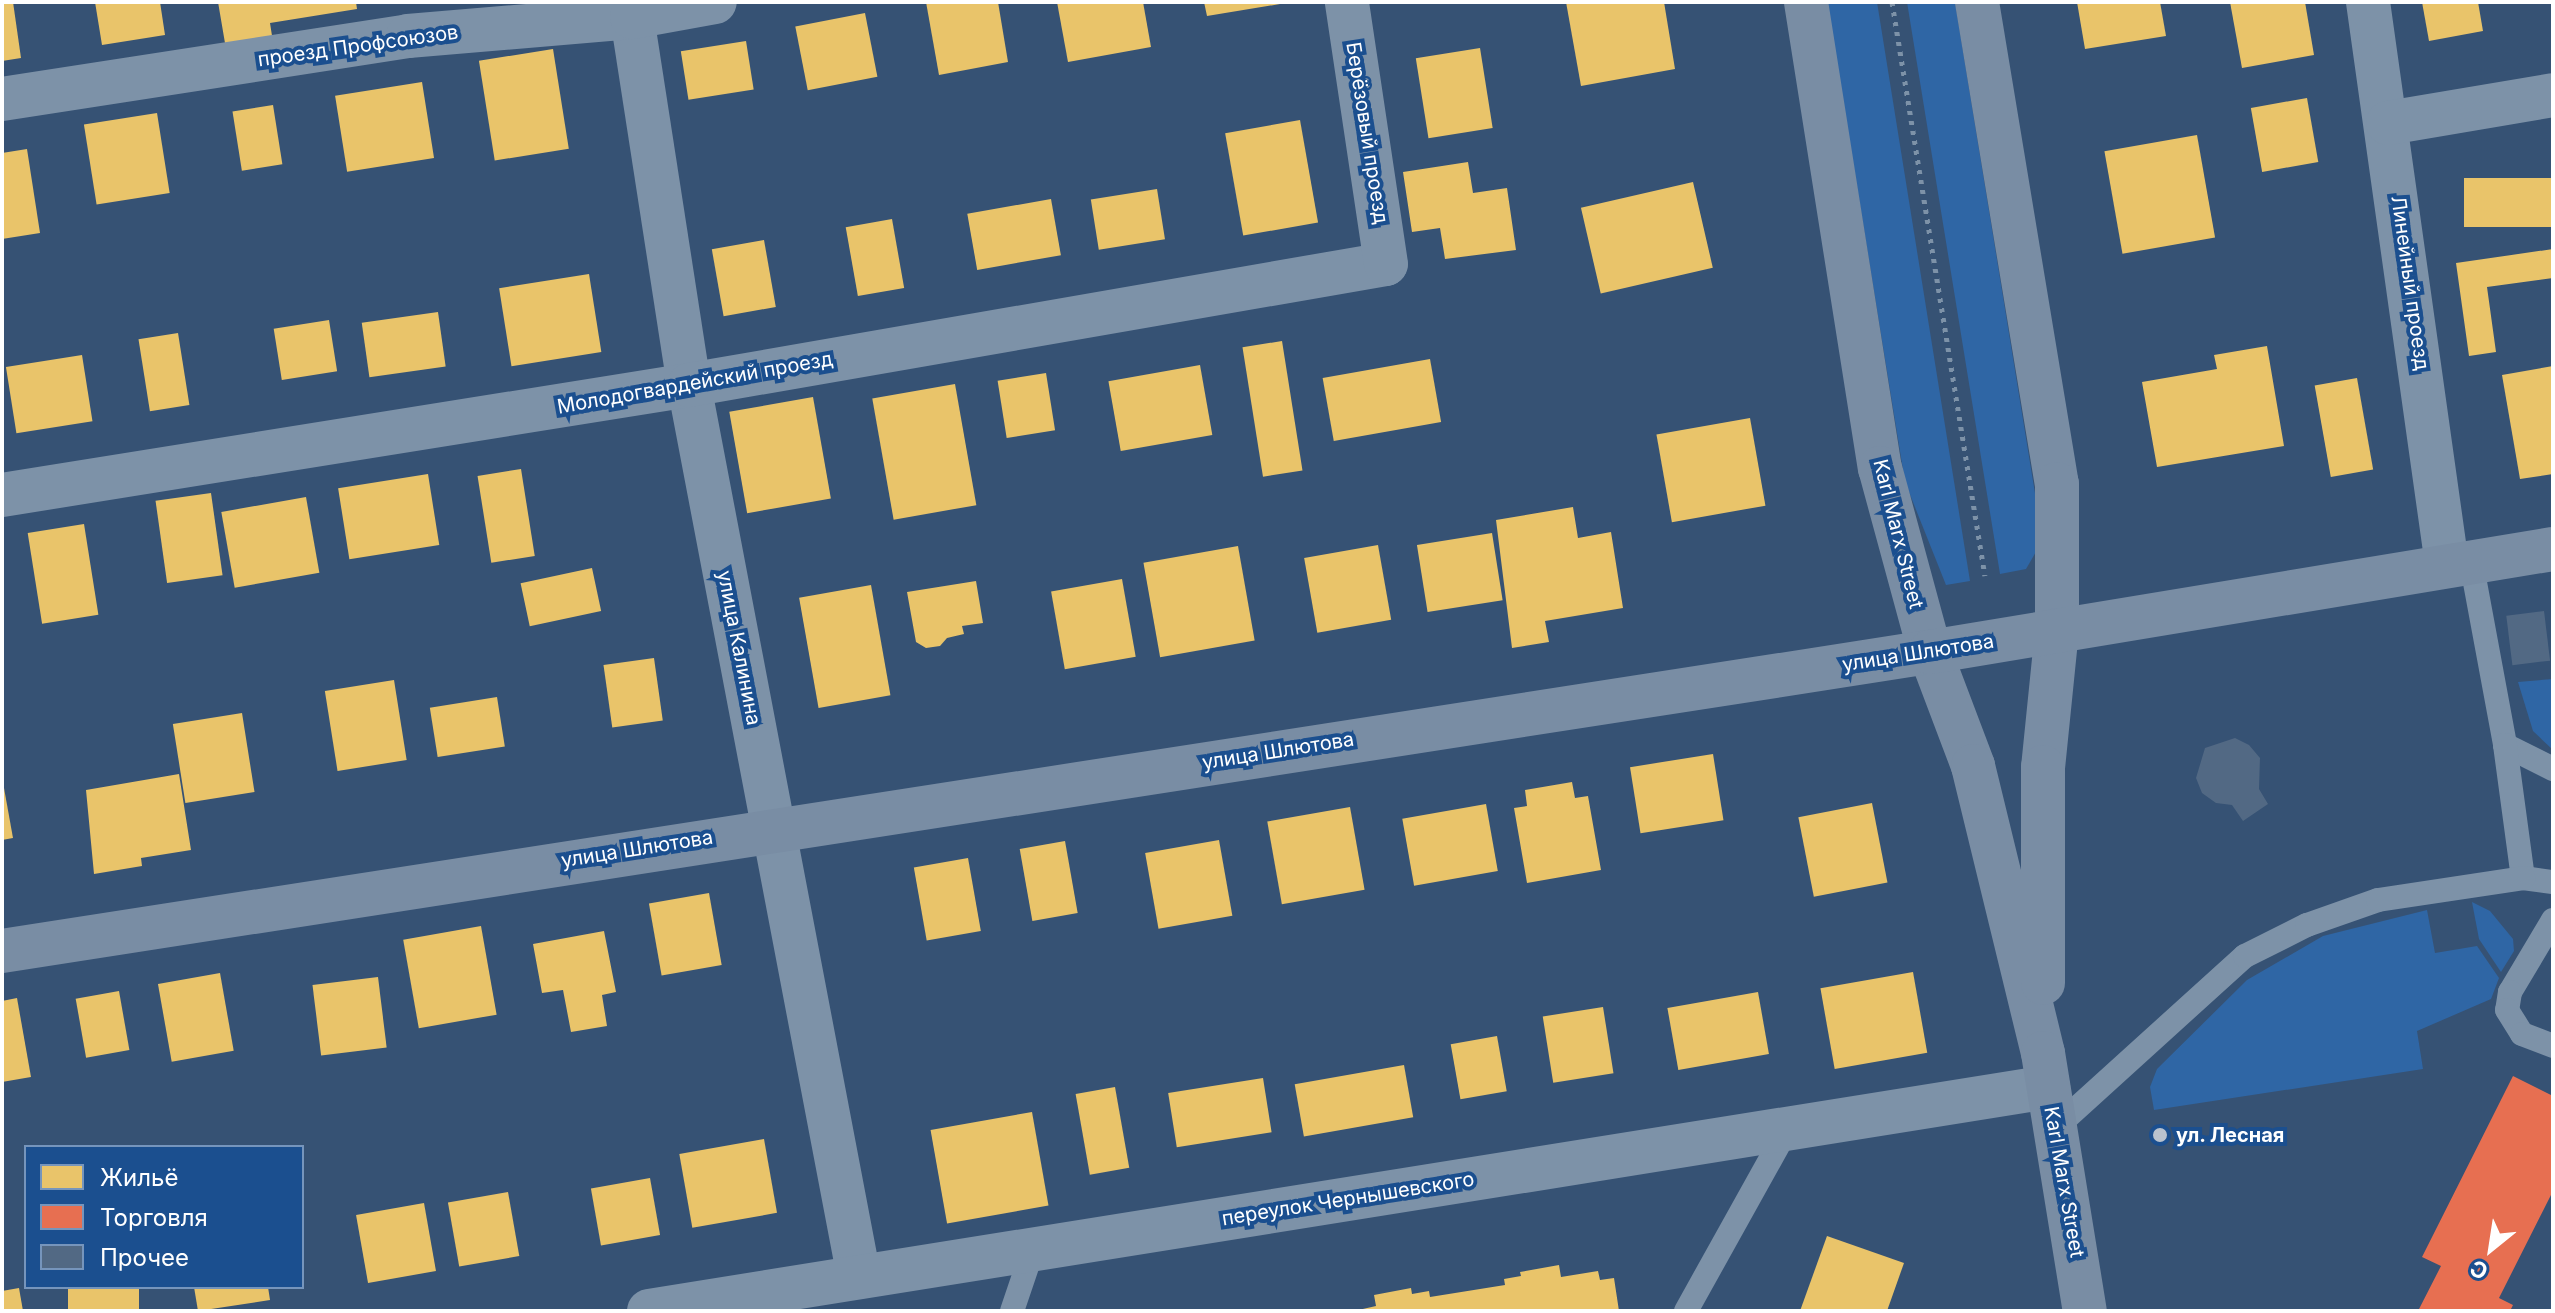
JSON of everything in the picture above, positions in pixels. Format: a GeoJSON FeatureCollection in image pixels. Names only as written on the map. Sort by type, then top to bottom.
{"type":"FeatureCollection","features":[{"type":"Feature","properties":{"kind":"main road","name":"Karl Marx Street"},"geometry":{"type":"LineString","coordinates":[[1806,2],[1880,468],[1930,652],[1973,766],[2049,1089],[2085,1311]]}},
{"type":"Feature","properties":{"kind":"main road","name":"Karl Marx Street"},"geometry":{"type":"LineString","coordinates":[[1977,2],[2057,484],[2057,630],[2043,767],[2049,1089]]}},
{"type":"Feature","properties":{"kind":"main road","name":"улица Шлютова"},"geometry":{"type":"LineString","coordinates":[[2,951],[773,827],[1930,652],[2553,549]]}},
{"type":"Feature","properties":{"kind":"street","name":"проезд Профсоюзов"},"geometry":{"type":"LineString","coordinates":[[2,99],[404,19],[632,17],[715,2]]}},
{"type":"Feature","properties":{"kind":"street","name":"Берёзовый проезд"},"geometry":{"type":"LineString","coordinates":[[1347,2],[1386,264]]}},
{"type":"Feature","properties":{"kind":"street","name":"Линейный проезд"},"geometry":{"type":"LineString","coordinates":[[2368,2],[2459,563]]}},
{"type":"Feature","properties":{"kind":"street","name":"улица Калинина"},"geometry":{"type":"LineString","coordinates":[[632,17],[689,385],[859,1277]]}},
{"type":"Feature","properties":{"kind":"street"},"geometry":{"type":"LineString","coordinates":[[2388,123],[2553,95]]}},
{"type":"Feature","properties":{"kind":"street","name":"Молодогвардейский проезд"},"geometry":{"type":"LineString","coordinates":[[2,495],[689,385],[1386,264]]}},
{"type":"Feature","properties":{"kind":"street","name":"переулок Чернышевского"},"geometry":{"type":"LineString","coordinates":[[649,1311],[2049,1089]]}},
{"type":"Feature","properties":{"kind":"lane"},"geometry":{"type":"LineString","coordinates":[[2459,563],[2505,745],[2523,878]]}},
{"type":"Feature","properties":{"kind":"lane"},"geometry":{"type":"LineString","coordinates":[[2505,745],[2553,769]]}},
{"type":"Feature","properties":{"kind":"lane"},"geometry":{"type":"LineString","coordinates":[[2049,1089],[2245,956],[2307,925],[2378,900],[2523,878],[2553,882]]}},
{"type":"Feature","properties":{"kind":"lane"},"geometry":{"type":"LineString","coordinates":[[2553,920],[2510,992],[2507,1010],[2510,1023],[2522,1034],[2553,1046]]}},
{"type":"Feature","properties":{"kind":"lane"},"geometry":{"type":"LineString","coordinates":[[1686,1311],[1788,1128]]}},
{"type":"Feature","properties":{"kind":"lane"},"geometry":{"type":"LineString","coordinates":[[1012,1311],[1033,1249]]}},
{"type":"Feature","properties":{"kind":"path"},"geometry":{"type":"LineString","coordinates":[[1892,2],[1985,576]]}},
{"type":"Feature","properties":{"kind":"shaded area"},"geometry":{"type":"Polygon","coordinates":[[[1827,2],[1877,2],[1970,581],[1946,585],[1905,482],[1827,2]]]}},
{"type":"Feature","properties":{"kind":"shaded area"},"geometry":{"type":"Polygon","coordinates":[[[1907,2],[1955,2],[2040,524],[2037,550],[2026,569],[2000,574],[1907,2]]]}},
{"type":"Feature","properties":{"kind":"shaded area"},"geometry":{"type":"Polygon","coordinates":[[[2553,679],[2553,750],[2533,731],[2518,682],[2553,679]]]}},
{"type":"Feature","properties":{"kind":"shaded area"},"geometry":{"type":"Polygon","coordinates":[[[2472,902],[2490,911],[2513,939],[2514,951],[2501,972],[2479,939],[2472,902]]]}},
{"type":"Feature","properties":{"kind":"shaded area"},"geometry":{"type":"Polygon","coordinates":[[[2427,910],[2435,953],[2477,946],[2499,978],[2491,999],[2417,1031],[2423,1069],[2154,1110],[2150,1087],[2157,1069],[2247,980],[2323,936],[2427,910]]]}},
{"type":"Feature","properties":{"kind":"building: Жильё"},"geometry":{"type":"Polygon","coordinates":[[[2,2],[13,2],[21,58],[2,61],[2,2]]]}},
{"type":"Feature","properties":{"kind":"building: Жильё"},"geometry":{"type":"Polygon","coordinates":[[[95,2],[160,2],[165,35],[102,45],[95,2]]]}},
{"type":"Feature","properties":{"kind":"building: Жильё"},"geometry":{"type":"Polygon","coordinates":[[[218,2],[356,2],[357,9],[270,23],[273,42],[226,49],[218,2]]]}},
{"type":"Feature","properties":{"kind":"building: Жильё"},"geometry":{"type":"Polygon","coordinates":[[[926,2],[998,2],[1008,62],[939,75],[926,2]]]}},
{"type":"Feature","properties":{"kind":"building: Жильё"},"geometry":{"type":"Polygon","coordinates":[[[1057,2],[1143,2],[1151,47],[1068,62],[1057,2]]]}},
{"type":"Feature","properties":{"kind":"building: Жильё"},"geometry":{"type":"Polygon","coordinates":[[[1204,2],[1280,2],[1280,4],[1207,16],[1204,2]]]}},
{"type":"Feature","properties":{"kind":"building: Жильё"},"geometry":{"type":"Polygon","coordinates":[[[1566,2],[1664,2],[1675,69],[1581,86],[1566,2]]]}},
{"type":"Feature","properties":{"kind":"building: Жильё"},"geometry":{"type":"Polygon","coordinates":[[[2077,2],[2160,2],[2166,36],[2085,49],[2077,2]]]}},
{"type":"Feature","properties":{"kind":"building: Жильё"},"geometry":{"type":"Polygon","coordinates":[[[2230,2],[2305,2],[2314,55],[2242,68],[2230,2]]]}},
{"type":"Feature","properties":{"kind":"building: Жильё"},"geometry":{"type":"Polygon","coordinates":[[[2422,2],[2478,2],[2483,31],[2429,41],[2422,2]]]}},
{"type":"Feature","properties":{"kind":"building: Жильё"},"geometry":{"type":"Polygon","coordinates":[[[865,13],[877,77],[808,90],[795,27],[865,13]]]}},
{"type":"Feature","properties":{"kind":"building: Жильё"},"geometry":{"type":"Polygon","coordinates":[[[746,41],[754,89],[688,100],[681,51],[746,41]]]}},
{"type":"Feature","properties":{"kind":"building: Жильё"},"geometry":{"type":"Polygon","coordinates":[[[1480,48],[1493,128],[1428,138],[1416,58],[1480,48]]]}},
{"type":"Feature","properties":{"kind":"building: Жильё"},"geometry":{"type":"Polygon","coordinates":[[[553,49],[569,149],[495,160],[479,61],[553,49]]]}},
{"type":"Feature","properties":{"kind":"building: Жильё"},"geometry":{"type":"Polygon","coordinates":[[[422,82],[434,158],[347,172],[335,96],[422,82]]]}},
{"type":"Feature","properties":{"kind":"building: Жильё"},"geometry":{"type":"Polygon","coordinates":[[[2307,98],[2318,162],[2262,172],[2251,108],[2307,98]]]}},
{"type":"Feature","properties":{"kind":"building: Жильё"},"geometry":{"type":"Polygon","coordinates":[[[273,105],[282,164],[242,171],[233,111],[273,105]]]}},
{"type":"Feature","properties":{"kind":"building: Жильё"},"geometry":{"type":"Polygon","coordinates":[[[157,113],[170,193],[97,205],[84,125],[157,113]]]}},
{"type":"Feature","properties":{"kind":"building: Жильё"},"geometry":{"type":"Polygon","coordinates":[[[1300,120],[1318,222],[1243,236],[1225,133],[1300,120]]]}},
{"type":"Feature","properties":{"kind":"building: Жильё"},"geometry":{"type":"Polygon","coordinates":[[[2197,135],[2215,237],[2122,254],[2104,151],[2197,135]]]}},
{"type":"Feature","properties":{"kind":"building: Жильё"},"geometry":{"type":"Polygon","coordinates":[[[27,149],[40,233],[2,239],[2,153],[27,149]]]}},
{"type":"Feature","properties":{"kind":"building: Жильё"},"geometry":{"type":"Polygon","coordinates":[[[1468,162],[1473,193],[1507,188],[1516,250],[1445,259],[1440,228],[1412,232],[1403,172],[1468,162]]]}},
{"type":"Feature","properties":{"kind":"building: Жильё"},"geometry":{"type":"Polygon","coordinates":[[[2464,178],[2553,178],[2553,227],[2464,227],[2464,178]]]}},
{"type":"Feature","properties":{"kind":"building: Жильё"},"geometry":{"type":"Polygon","coordinates":[[[1693,182],[1713,268],[1601,294],[1581,208],[1693,182]]]}},
{"type":"Feature","properties":{"kind":"building: Жильё"},"geometry":{"type":"Polygon","coordinates":[[[1157,189],[1165,239],[1099,250],[1091,199],[1157,189]]]}},
{"type":"Feature","properties":{"kind":"building: Жильё"},"geometry":{"type":"Polygon","coordinates":[[[1051,199],[1061,255],[977,270],[967,214],[1051,199]]]}},
{"type":"Feature","properties":{"kind":"building: Жильё"},"geometry":{"type":"Polygon","coordinates":[[[892,219],[904,288],[858,296],[846,227],[892,219]]]}},
{"type":"Feature","properties":{"kind":"building: Жильё"},"geometry":{"type":"Polygon","coordinates":[[[764,240],[776,307],[724,316],[712,249],[764,240]]]}},
{"type":"Feature","properties":{"kind":"building: Жильё"},"geometry":{"type":"Polygon","coordinates":[[[2553,249],[2553,278],[2487,287],[2496,352],[2469,356],[2456,263],[2553,249]]]}},
{"type":"Feature","properties":{"kind":"building: Жильё"},"geometry":{"type":"Polygon","coordinates":[[[589,274],[601,352],[511,366],[499,288],[589,274]]]}},
{"type":"Feature","properties":{"kind":"building: Жильё"},"geometry":{"type":"Polygon","coordinates":[[[438,312],[446,366],[369,377],[362,323],[438,312]]]}},
{"type":"Feature","properties":{"kind":"building: Жильё"},"geometry":{"type":"Polygon","coordinates":[[[329,320],[337,371],[282,380],[274,329],[329,320]]]}},
{"type":"Feature","properties":{"kind":"building: Жильё"},"geometry":{"type":"Polygon","coordinates":[[[178,333],[189,405],[150,411],[138,339],[178,333]]]}},
{"type":"Feature","properties":{"kind":"building: Жильё"},"geometry":{"type":"Polygon","coordinates":[[[1282,341],[1302,470],[1263,477],[1242,347],[1282,341]]]}},
{"type":"Feature","properties":{"kind":"building: Жильё"},"geometry":{"type":"Polygon","coordinates":[[[2267,346],[2284,446],[2157,467],[2142,382],[2217,369],[2214,355],[2267,346]]]}},
{"type":"Feature","properties":{"kind":"building: Жильё"},"geometry":{"type":"Polygon","coordinates":[[[82,355],[92,421],[16,433],[6,367],[82,355]]]}},
{"type":"Feature","properties":{"kind":"building: Жильё"},"geometry":{"type":"Polygon","coordinates":[[[1430,359],[1441,422],[1334,441],[1323,378],[1430,359]]]}},
{"type":"Feature","properties":{"kind":"building: Жильё"},"geometry":{"type":"Polygon","coordinates":[[[1200,365],[1212,435],[1121,451],[1108,381],[1200,365]]]}},
{"type":"Feature","properties":{"kind":"building: Жильё"},"geometry":{"type":"Polygon","coordinates":[[[2553,366],[2553,474],[2520,479],[2502,375],[2553,366]]]}},
{"type":"Feature","properties":{"kind":"building: Жильё"},"geometry":{"type":"Polygon","coordinates":[[[1046,373],[1055,430],[1007,438],[998,381],[1046,373]]]}},
{"type":"Feature","properties":{"kind":"building: Жильё"},"geometry":{"type":"Polygon","coordinates":[[[2357,378],[2373,470],[2331,477],[2315,385],[2357,378]]]}},
{"type":"Feature","properties":{"kind":"building: Жильё"},"geometry":{"type":"Polygon","coordinates":[[[955,384],[976,505],[894,520],[872,399],[955,384]]]}},
{"type":"Feature","properties":{"kind":"building: Жильё"},"geometry":{"type":"Polygon","coordinates":[[[813,397],[831,498],[747,513],[729,412],[813,397]]]}},
{"type":"Feature","properties":{"kind":"building: Жильё"},"geometry":{"type":"Polygon","coordinates":[[[1750,418],[1765,506],[1672,522],[1656,434],[1750,418]]]}},
{"type":"Feature","properties":{"kind":"building: Жильё"},"geometry":{"type":"Polygon","coordinates":[[[521,469],[535,556],[491,563],[478,476],[521,469]]]}},
{"type":"Feature","properties":{"kind":"building: Жильё"},"geometry":{"type":"Polygon","coordinates":[[[428,474],[439,545],[349,559],[338,488],[428,474]]]}},
{"type":"Feature","properties":{"kind":"building: Жильё"},"geometry":{"type":"Polygon","coordinates":[[[211,493],[223,575],[167,583],[156,501],[211,493]]]}},
{"type":"Feature","properties":{"kind":"building: Жильё"},"geometry":{"type":"Polygon","coordinates":[[[306,497],[319,573],[235,588],[221,512],[306,497]]]}},
{"type":"Feature","properties":{"kind":"building: Жильё"},"geometry":{"type":"Polygon","coordinates":[[[1573,507],[1578,538],[1611,532],[1623,608],[1545,621],[1549,642],[1512,648],[1496,520],[1573,507]]]}},
{"type":"Feature","properties":{"kind":"building: Жильё"},"geometry":{"type":"Polygon","coordinates":[[[84,524],[98,615],[42,624],[28,533],[84,524]]]}},
{"type":"Feature","properties":{"kind":"building: Жильё"},"geometry":{"type":"Polygon","coordinates":[[[1492,533],[1503,600],[1428,612],[1417,545],[1492,533]]]}},
{"type":"Feature","properties":{"kind":"building: Жильё"},"geometry":{"type":"Polygon","coordinates":[[[1378,545],[1391,620],[1317,633],[1304,558],[1378,545]]]}},
{"type":"Feature","properties":{"kind":"building: Жильё"},"geometry":{"type":"Polygon","coordinates":[[[1238,546],[1255,641],[1160,657],[1143,563],[1238,546]]]}},
{"type":"Feature","properties":{"kind":"building: Жильё"},"geometry":{"type":"Polygon","coordinates":[[[592,568],[601,611],[530,626],[521,583],[592,568]]]}},
{"type":"Feature","properties":{"kind":"building: Жильё"},"geometry":{"type":"Polygon","coordinates":[[[1122,579],[1136,657],[1065,669],[1051,592],[1122,579]]]}},
{"type":"Feature","properties":{"kind":"building: Жильё"},"geometry":{"type":"Polygon","coordinates":[[[976,581],[983,623],[962,626],[964,634],[947,638],[940,646],[926,648],[916,642],[907,592],[976,581]]]}},
{"type":"Feature","properties":{"kind":"building: Жильё"},"geometry":{"type":"Polygon","coordinates":[[[871,585],[890,695],[819,708],[799,598],[871,585]]]}},
{"type":"Feature","properties":{"kind":"building: Жильё"},"geometry":{"type":"Polygon","coordinates":[[[654,658],[663,720],[612,727],[603,665],[654,658]]]}},
{"type":"Feature","properties":{"kind":"building: Жильё"},"geometry":{"type":"Polygon","coordinates":[[[394,680],[407,760],[338,771],[325,691],[394,680]]]}},
{"type":"Feature","properties":{"kind":"building: Жильё"},"geometry":{"type":"Polygon","coordinates":[[[497,697],[505,746],[438,757],[430,708],[497,697]]]}},
{"type":"Feature","properties":{"kind":"building: Жильё"},"geometry":{"type":"Polygon","coordinates":[[[242,713],[255,792],[185,803],[173,724],[242,713]]]}},
{"type":"Feature","properties":{"kind":"building: Жильё"},"geometry":{"type":"Polygon","coordinates":[[[1713,754],[1723,820],[1641,833],[1630,767],[1713,754]]]}},
{"type":"Feature","properties":{"kind":"building: Жильё"},"geometry":{"type":"Polygon","coordinates":[[[179,774],[191,850],[141,858],[142,866],[94,874],[86,790],[179,774]]]}},
{"type":"Feature","properties":{"kind":"building: Жильё"},"geometry":{"type":"Polygon","coordinates":[[[2,777],[13,838],[2,840],[2,777]]]}},
{"type":"Feature","properties":{"kind":"building: Жильё"},"geometry":{"type":"Polygon","coordinates":[[[1572,782],[1575,798],[1588,796],[1601,870],[1527,883],[1514,808],[1527,806],[1525,790],[1572,782]]]}},
{"type":"Feature","properties":{"kind":"building: Жильё"},"geometry":{"type":"Polygon","coordinates":[[[1872,803],[1887,883],[1814,897],[1798,817],[1872,803]]]}},
{"type":"Feature","properties":{"kind":"building: Жильё"},"geometry":{"type":"Polygon","coordinates":[[[1486,804],[1498,871],[1414,886],[1402,819],[1486,804]]]}},
{"type":"Feature","properties":{"kind":"building: Жильё"},"geometry":{"type":"Polygon","coordinates":[[[1350,807],[1365,890],[1282,904],[1267,822],[1350,807]]]}},
{"type":"Feature","properties":{"kind":"building: Жильё"},"geometry":{"type":"Polygon","coordinates":[[[1219,840],[1232,916],[1159,929],[1145,853],[1219,840]]]}},
{"type":"Feature","properties":{"kind":"building: Жильё"},"geometry":{"type":"Polygon","coordinates":[[[1065,841],[1078,913],[1032,921],[1020,849],[1065,841]]]}},
{"type":"Feature","properties":{"kind":"building: Жильё"},"geometry":{"type":"Polygon","coordinates":[[[968,858],[981,931],[927,940],[914,868],[968,858]]]}},
{"type":"Feature","properties":{"kind":"building: Жильё"},"geometry":{"type":"Polygon","coordinates":[[[709,893],[722,965],[662,975],[649,904],[709,893]]]}},
{"type":"Feature","properties":{"kind":"building: Жильё"},"geometry":{"type":"Polygon","coordinates":[[[481,926],[497,1015],[419,1028],[403,940],[481,926]]]}},
{"type":"Feature","properties":{"kind":"building: Жильё"},"geometry":{"type":"Polygon","coordinates":[[[604,931],[616,992],[602,995],[607,1026],[571,1032],[563,990],[542,993],[533,944],[604,931]]]}},
{"type":"Feature","properties":{"kind":"building: Жильё"},"geometry":{"type":"Polygon","coordinates":[[[1913,972],[1927,1053],[1835,1069],[1820,988],[1913,972]]]}},
{"type":"Feature","properties":{"kind":"building: Жильё"},"geometry":{"type":"Polygon","coordinates":[[[220,973],[234,1051],[172,1062],[158,984],[220,973]]]}},
{"type":"Feature","properties":{"kind":"building: Жильё"},"geometry":{"type":"Polygon","coordinates":[[[378,977],[387,1047],[321,1056],[312,985],[378,977]]]}},
{"type":"Feature","properties":{"kind":"building: Жильё"},"geometry":{"type":"Polygon","coordinates":[[[119,991],[129,1050],[86,1058],[76,999],[119,991]]]}},
{"type":"Feature","properties":{"kind":"building: Жильё"},"geometry":{"type":"Polygon","coordinates":[[[1758,992],[1769,1054],[1678,1070],[1667,1008],[1758,992]]]}},
{"type":"Feature","properties":{"kind":"building: Жильё"},"geometry":{"type":"Polygon","coordinates":[[[17,998],[31,1077],[2,1082],[2,1001],[17,998]]]}},
{"type":"Feature","properties":{"kind":"building: Жильё"},"geometry":{"type":"Polygon","coordinates":[[[1603,1007],[1613,1073],[1553,1083],[1543,1017],[1603,1007]]]}},
{"type":"Feature","properties":{"kind":"building: Жильё"},"geometry":{"type":"Polygon","coordinates":[[[1497,1036],[1507,1091],[1460,1099],[1451,1044],[1497,1036]]]}},
{"type":"Feature","properties":{"kind":"building: Жильё"},"geometry":{"type":"Polygon","coordinates":[[[1404,1065],[1413,1117],[1304,1136],[1295,1084],[1404,1065]]]}},
{"type":"Feature","properties":{"kind":"building: Жильё"},"geometry":{"type":"Polygon","coordinates":[[[1263,1078],[1272,1132],[1177,1147],[1168,1093],[1263,1078]]]}},
{"type":"Feature","properties":{"kind":"building: Жильё"},"geometry":{"type":"Polygon","coordinates":[[[1115,1087],[1129,1168],[1090,1175],[1076,1094],[1115,1087]]]}},
{"type":"Feature","properties":{"kind":"building: Жильё"},"geometry":{"type":"Polygon","coordinates":[[[1032,1112],[1048,1206],[947,1223],[931,1130],[1032,1112]]]}},
{"type":"Feature","properties":{"kind":"building: Жильё"},"geometry":{"type":"Polygon","coordinates":[[[764,1139],[777,1213],[692,1228],[679,1154],[764,1139]]]}},
{"type":"Feature","properties":{"kind":"building: Жильё"},"geometry":{"type":"Polygon","coordinates":[[[650,1178],[660,1235],[601,1246],[591,1188],[650,1178]]]}},
{"type":"Feature","properties":{"kind":"building: Жильё"},"geometry":{"type":"Polygon","coordinates":[[[508,1192],[519,1256],[459,1267],[448,1203],[508,1192]]]}},
{"type":"Feature","properties":{"kind":"building: Жильё"},"geometry":{"type":"Polygon","coordinates":[[[424,1203],[436,1271],[368,1283],[356,1215],[424,1203]]]}},
{"type":"Feature","properties":{"kind":"building: Жильё"},"geometry":{"type":"Polygon","coordinates":[[[1827,1236],[1904,1263],[1887,1311],[1800,1311],[1827,1236]]]}},
{"type":"Feature","properties":{"kind":"building: Жильё"},"geometry":{"type":"Polygon","coordinates":[[[1559,1265],[1561,1277],[1598,1271],[1600,1280],[1614,1278],[1619,1311],[1354,1311],[1376,1306],[1374,1295],[1411,1288],[1412,1294],[1429,1291],[1430,1297],[1505,1285],[1504,1279],[1521,1276],[1520,1272],[1559,1265]]]}},
{"type":"Feature","properties":{"kind":"building: Жильё"},"geometry":{"type":"Polygon","coordinates":[[[19,1288],[23,1311],[2,1311],[2,1291],[19,1288]]]}},
{"type":"Feature","properties":{"kind":"building: Жильё"},"geometry":{"type":"Polygon","coordinates":[[[68,1289],[139,1289],[139,1311],[68,1311],[68,1289]]]}},
{"type":"Feature","properties":{"kind":"building: Жильё"},"geometry":{"type":"Polygon","coordinates":[[[194,1289],[268,1289],[270,1300],[198,1311],[194,1289]]]}},
{"type":"Feature","properties":{"kind":"building: Торговля"},"geometry":{"type":"Polygon","coordinates":[[[2513,1076],[2553,1096],[2553,1191],[2499,1298],[2513,1305],[2510,1311],[2418,1311],[2441,1266],[2422,1257],[2513,1076]]]}},
{"type":"Feature","properties":{"kind":"building: Прочее"},"geometry":{"type":"Polygon","coordinates":[[[2544,611],[2550,661],[2512,665],[2506,616],[2544,611]]]}},
{"type":"Feature","properties":{"kind":"building: Прочее"},"geometry":{"type":"Polygon","coordinates":[[[2235,738],[2249,745],[2260,758],[2259,789],[2268,804],[2243,821],[2232,805],[2216,803],[2202,793],[2196,778],[2205,748],[2235,738]]]}},
{"type":"Feature","properties":{"kind":"place","name":"ул. Лесная"},"geometry":{"type":"Point","coordinates":[2160,1135]}}]}
